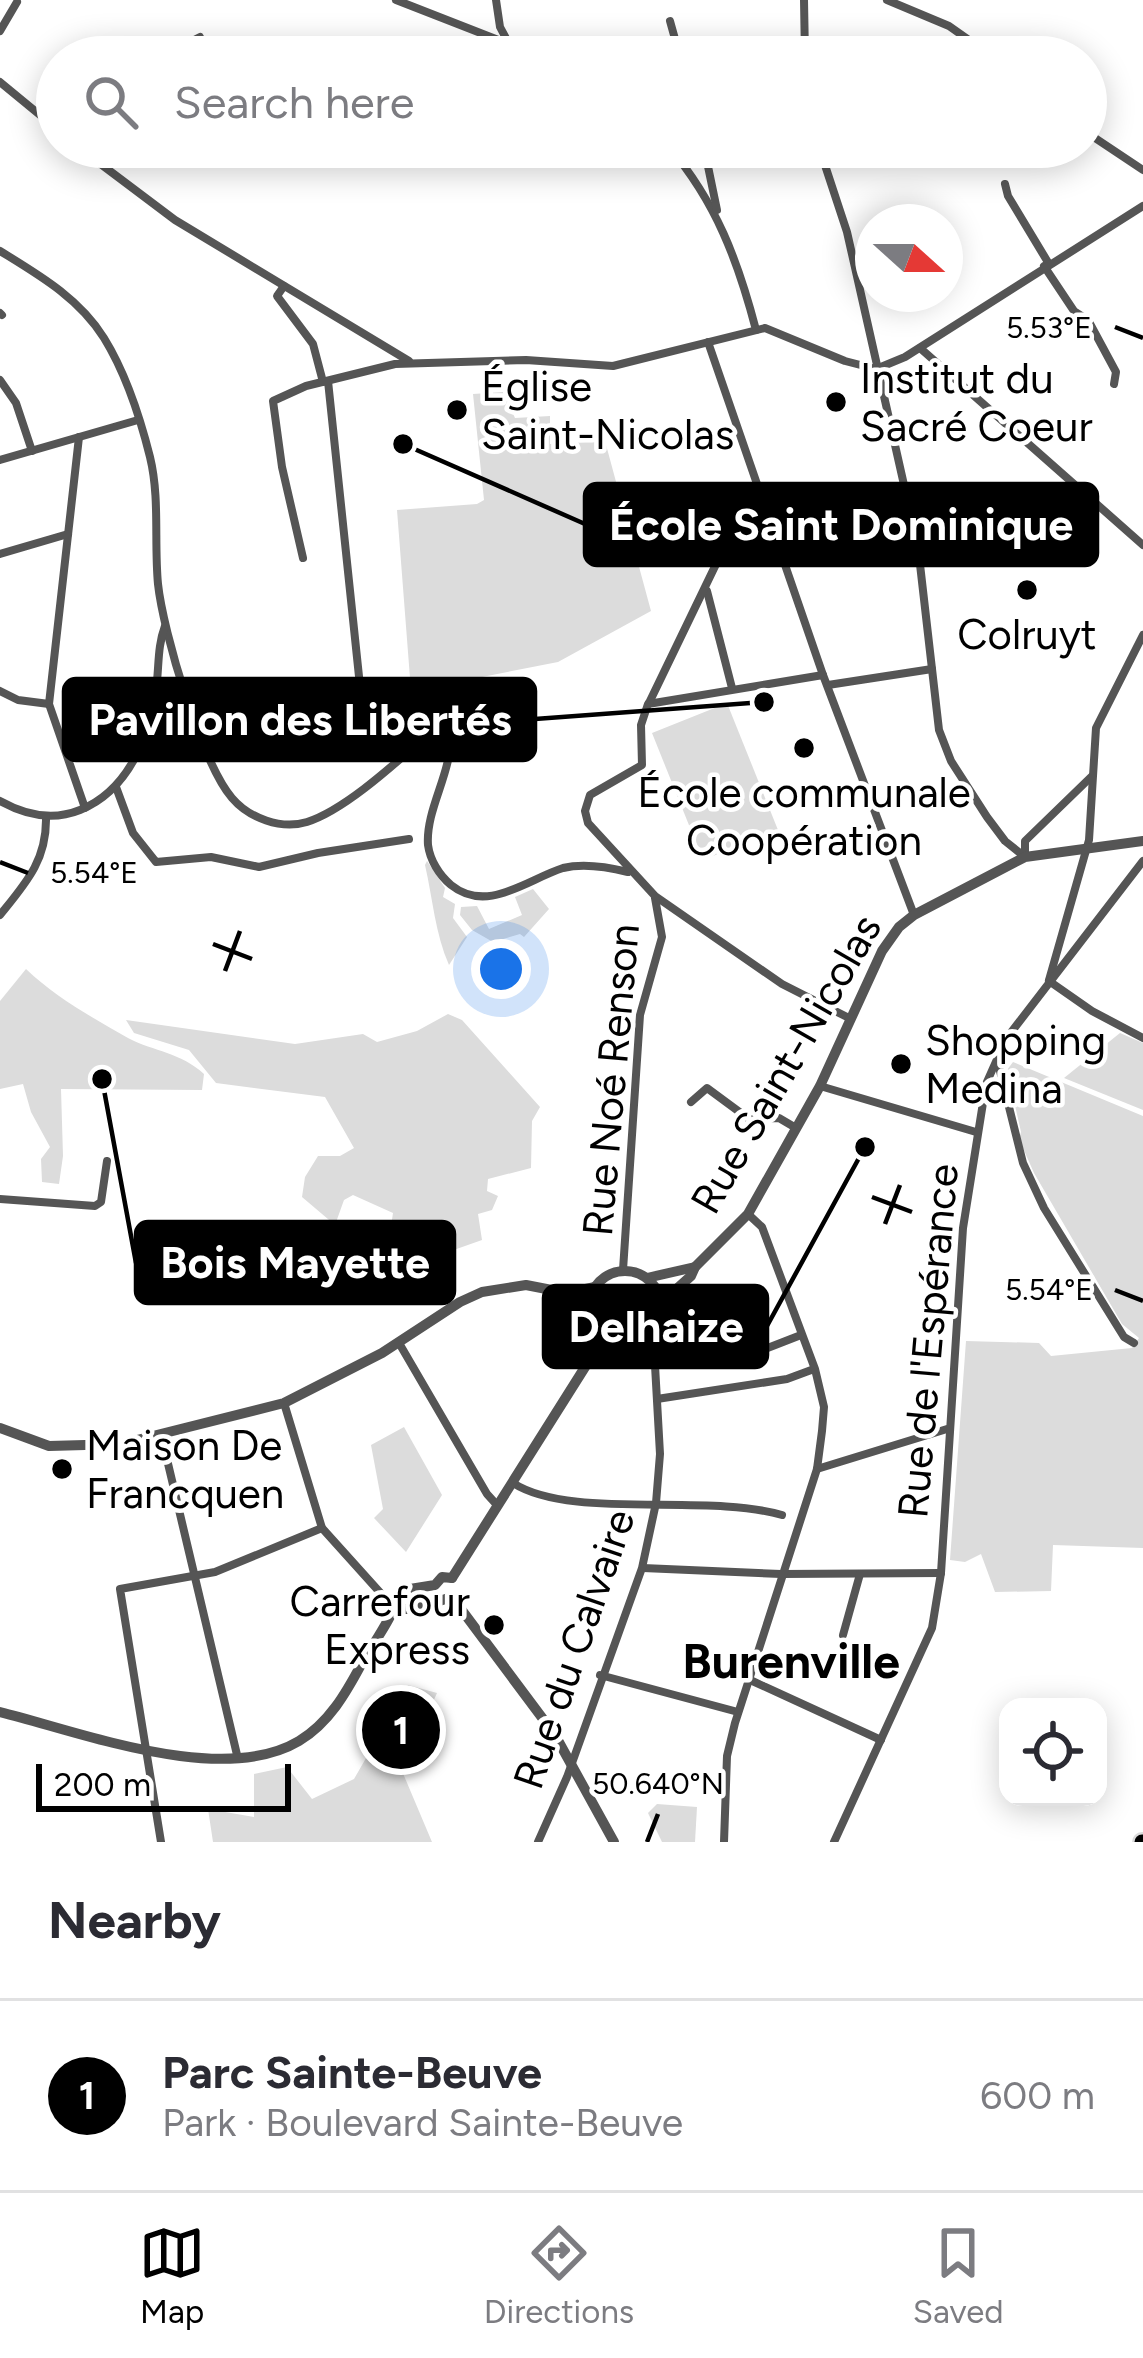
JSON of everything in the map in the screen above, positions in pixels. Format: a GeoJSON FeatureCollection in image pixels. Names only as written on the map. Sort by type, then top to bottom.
{"type":"FeatureCollection","features":[{"type":"Feature","properties":{"kind":"street"},"geometry":{"type":"LineString","coordinates":[[396,0],[486,36]]}},
{"type":"Feature","properties":{"kind":"street"},"geometry":{"type":"LineString","coordinates":[[496,0],[504,36]]}},
{"type":"Feature","properties":{"kind":"street"},"geometry":{"type":"LineString","coordinates":[[804,0],[805,36]]}},
{"type":"Feature","properties":{"kind":"street"},"geometry":{"type":"LineString","coordinates":[[887,0],[963,36]]}},
{"type":"Feature","properties":{"kind":"street"},"geometry":{"type":"LineString","coordinates":[[0,31],[16,2]]}},
{"type":"Feature","properties":{"kind":"street"},"geometry":{"type":"LineString","coordinates":[[670,21],[674,36]]}},
{"type":"Feature","properties":{"kind":"street"},"geometry":{"type":"LineString","coordinates":[[0,82],[36,110]]}},
{"type":"Feature","properties":{"kind":"street"},"geometry":{"type":"LineString","coordinates":[[1107,146],[1143,170]]}},
{"type":"Feature","properties":{"kind":"street"},"geometry":{"type":"LineString","coordinates":[[105,168],[157,208],[411,362]]}},
{"type":"Feature","properties":{"kind":"street"},"geometry":{"type":"LineString","coordinates":[[684,168],[717,215]]}},
{"type":"Feature","properties":{"kind":"street"},"geometry":{"type":"LineString","coordinates":[[708,168],[717,215],[756,330]]}},
{"type":"Feature","properties":{"kind":"street"},"geometry":{"type":"LineString","coordinates":[[825,168],[847,232],[919,547],[939,730],[946,751],[1004,842],[1024,857]]}},
{"type":"Feature","properties":{"kind":"street"},"geometry":{"type":"LineString","coordinates":[[1005,184],[1074,311],[1088,320],[1116,372],[1114,384]]}},
{"type":"Feature","properties":{"kind":"street"},"geometry":{"type":"LineString","coordinates":[[303,558],[273,401],[306,386],[411,362],[526,360],[613,366],[756,330],[780,332],[845,361],[876,369],[920,348],[1143,206]]}},
{"type":"Feature","properties":{"kind":"street"},"geometry":{"type":"LineString","coordinates":[[0,251],[79,305],[104,338],[151,459],[158,585],[166,624],[216,775],[235,802],[272,823],[306,822],[342,802],[446,719]]}},
{"type":"Feature","properties":{"kind":"street"},"geometry":{"type":"LineString","coordinates":[[284,286],[278,296],[314,344],[317,371],[326,382],[360,686],[374,701],[433,710],[446,719],[452,733],[429,816],[428,850],[440,876],[460,892],[478,898],[568,867],[630,873]]}},
{"type":"Feature","properties":{"kind":"street"},"geometry":{"type":"LineString","coordinates":[[708,342],[825,680],[914,914]]}},
{"type":"Feature","properties":{"kind":"street"},"geometry":{"type":"LineString","coordinates":[[920,348],[1143,545]]}},
{"type":"Feature","properties":{"kind":"street"},"geometry":{"type":"LineString","coordinates":[[0,380],[16,404],[32,451]]}},
{"type":"Feature","properties":{"kind":"street"},"geometry":{"type":"LineString","coordinates":[[0,460],[138,420]]}},
{"type":"Feature","properties":{"kind":"street"},"geometry":{"type":"LineString","coordinates":[[79,437],[49,704],[85,808]]}},
{"type":"Feature","properties":{"kind":"street"},"geometry":{"type":"LineString","coordinates":[[770,521],[825,504],[832,506],[834,525],[734,548],[719,559],[640,725],[642,765],[590,795],[585,811],[588,823],[655,896],[743,960],[852,1016]]}},
{"type":"Feature","properties":{"kind":"street"},"geometry":{"type":"LineString","coordinates":[[0,554],[68,534]]}},
{"type":"Feature","properties":{"kind":"street"},"geometry":{"type":"LineString","coordinates":[[707,591],[732,688]]}},
{"type":"Feature","properties":{"kind":"street"},"geometry":{"type":"LineString","coordinates":[[0,801],[31,814],[67,815],[116,787],[141,742],[157,685],[158,653],[166,624]]}},
{"type":"Feature","properties":{"kind":"street","name":"Rue de l'Espérance"},"geometry":{"type":"LineString","coordinates":[[835,1842],[932,1628],[941,1573],[963,1228],[976,1132],[997,1058],[1049,981],[1087,848],[1096,728],[1143,635]]}},
{"type":"Feature","properties":{"kind":"street"},"geometry":{"type":"LineString","coordinates":[[648,704],[732,688],[932,670]]}},
{"type":"Feature","properties":{"kind":"street"},"geometry":{"type":"LineString","coordinates":[[0,691],[18,700],[49,704]]}},
{"type":"Feature","properties":{"kind":"street"},"geometry":{"type":"LineString","coordinates":[[1024,857],[1025,841],[1092,776]]}},
{"type":"Feature","properties":{"kind":"street"},"geometry":{"type":"LineString","coordinates":[[116,787],[133,832],[156,862],[211,857],[259,867],[410,839]]}},
{"type":"Feature","properties":{"kind":"street"},"geometry":{"type":"LineString","coordinates":[[1,912],[37,869],[44,850],[46,816]]}},
{"type":"Feature","properties":{"kind":"street","name":"Rue Saint-Nicolas"},"geometry":{"type":"LineString","coordinates":[[661,1303],[748,1214],[820,1086],[891,937],[914,914],[1024,857],[1143,841]]}},
{"type":"Feature","properties":{"kind":"street"},"geometry":{"type":"LineString","coordinates":[[1143,861],[1049,981],[1143,1038]]}},
{"type":"Feature","properties":{"kind":"street","name":"Rue Noé Renson"},"geometry":{"type":"LineString","coordinates":[[623,1270],[640,1016],[662,937],[655,896]]}},
{"type":"Feature","properties":{"kind":"street"},"geometry":{"type":"LineString","coordinates":[[997,1058],[1030,1178],[1124,1337],[1133,1342]]}},
{"type":"Feature","properties":{"kind":"street"},"geometry":{"type":"LineString","coordinates":[[820,1086],[976,1132]]}},
{"type":"Feature","properties":{"kind":"street"},"geometry":{"type":"LineString","coordinates":[[691,1102],[707,1088],[749,1119],[779,1118],[796,1128]]}},
{"type":"Feature","properties":{"kind":"street"},"geometry":{"type":"LineString","coordinates":[[0,1199],[95,1207],[101,1202],[107,1161]]}},
{"type":"Feature","properties":{"kind":"street"},"geometry":{"type":"LineString","coordinates":[[724,1842],[728,1756],[738,1712],[817,1469],[824,1407],[762,1227],[748,1214]]}},
{"type":"Feature","properties":{"kind":"street","name":"Rue Saint-Nicolas"},"geometry":{"type":"LineString","coordinates":[[647,1278],[695,1267]]}},
{"type":"Feature","properties":{"kind":"street"},"geometry":{"type":"LineString","coordinates":[[622,1343],[644,1338],[652,1330],[661,1303],[647,1278],[623,1270],[595,1287],[591,1320],[604,1337],[656,1366]]}},
{"type":"Feature","properties":{"kind":"street"},"geometry":{"type":"LineString","coordinates":[[0,1428],[32,1442],[63,1447],[101,1447],[161,1434],[284,1403],[486,1291],[526,1286],[567,1293],[595,1287]]}},
{"type":"Feature","properties":{"kind":"street"},"geometry":{"type":"LineString","coordinates":[[567,1293],[589,1310]]}},
{"type":"Feature","properties":{"kind":"street","name":"Rue du Calvaire"},"geometry":{"type":"LineString","coordinates":[[538,1842],[642,1568],[656,1503],[660,1454],[652,1330]]}},
{"type":"Feature","properties":{"kind":"street"},"geometry":{"type":"LineString","coordinates":[[728,1356],[801,1335]]}},
{"type":"Feature","properties":{"kind":"street"},"geometry":{"type":"LineString","coordinates":[[452,1578],[604,1337]]}},
{"type":"Feature","properties":{"kind":"street"},"geometry":{"type":"LineString","coordinates":[[399,1342],[497,1505]]}},
{"type":"Feature","properties":{"kind":"street"},"geometry":{"type":"LineString","coordinates":[[657,1399],[787,1378],[814,1369]]}},
{"type":"Feature","properties":{"kind":"street"},"geometry":{"type":"LineString","coordinates":[[0,1712],[146,1749],[238,1759],[284,1748],[316,1728],[344,1696],[394,1609],[398,1598],[410,1589],[435,1585],[442,1577],[452,1578],[457,1585],[448,1598],[414,1610],[394,1609],[322,1528],[284,1403]]}},
{"type":"Feature","properties":{"kind":"street"},"geometry":{"type":"LineString","coordinates":[[817,1469],[948,1429]]}},
{"type":"Feature","properties":{"kind":"street"},"geometry":{"type":"LineString","coordinates":[[161,1434],[238,1759]]}},
{"type":"Feature","properties":{"kind":"street"},"geometry":{"type":"LineString","coordinates":[[512,1483],[572,1501],[728,1504],[782,1515]]}},
{"type":"Feature","properties":{"kind":"street"},"geometry":{"type":"LineString","coordinates":[[161,1842],[120,1589],[194,1577],[263,1556],[322,1528]]}},
{"type":"Feature","properties":{"kind":"street"},"geometry":{"type":"LineString","coordinates":[[642,1568],[781,1574],[941,1573]]}},
{"type":"Feature","properties":{"kind":"street"},"geometry":{"type":"LineString","coordinates":[[843,1635],[860,1574]]}},
{"type":"Feature","properties":{"kind":"street"},"geometry":{"type":"LineString","coordinates":[[435,1585],[437,1594],[448,1598],[572,1762],[614,1842]]}},
{"type":"Feature","properties":{"kind":"street"},"geometry":{"type":"LineString","coordinates":[[600,1676],[738,1712]]}},
{"type":"Feature","properties":{"kind":"street"},"geometry":{"type":"LineString","coordinates":[[748,1678],[881,1740]]}},
{"type":"Feature","properties":{"kind":"shaded area"},"geometry":{"type":"Polygon","coordinates":[[[503,392],[515,418],[550,416],[550,444],[605,441],[651,611],[558,662],[411,691],[397,510],[484,500],[473,394],[503,392]]]}},
{"type":"Feature","properties":{"kind":"shaded area"},"geometry":{"type":"Polygon","coordinates":[[[727,703],[778,830],[703,860],[652,733],[727,703]]]}},
{"type":"Feature","properties":{"kind":"shaded area"},"geometry":{"type":"Polygon","coordinates":[[[427,861],[445,888],[443,897],[455,904],[453,918],[467,937],[449,965],[437,929],[427,861]]]}},
{"type":"Feature","properties":{"kind":"shaded area"},"geometry":{"type":"Polygon","coordinates":[[[533,889],[549,909],[524,937],[493,942],[472,930],[460,915],[461,907],[477,906],[489,929],[522,915],[515,897],[533,889]]]}},
{"type":"Feature","properties":{"kind":"shaded area"},"geometry":{"type":"Polygon","coordinates":[[[26,969],[101,1023],[186,1061],[204,1074],[202,1090],[61,1089],[59,1184],[42,1182],[41,1159],[50,1147],[31,1112],[23,1084],[0,1089],[0,1001],[26,969]]]}},
{"type":"Feature","properties":{"kind":"shaded area"},"geometry":{"type":"Polygon","coordinates":[[[448,1014],[462,1020],[540,1107],[532,1121],[531,1168],[488,1179],[487,1191],[498,1196],[492,1210],[478,1214],[482,1240],[448,1252],[431,1222],[419,1243],[389,1240],[393,1213],[353,1195],[344,1200],[335,1225],[302,1197],[305,1177],[318,1156],[340,1156],[354,1148],[325,1097],[216,1083],[189,1050],[134,1033],[126,1020],[295,1044],[363,1034],[377,1042],[417,1031],[448,1014]]]}},
{"type":"Feature","properties":{"kind":"shaded area"},"geometry":{"type":"Polygon","coordinates":[[[1120,1033],[1143,1043],[1143,1110],[1064,1078],[1120,1033]]]}},
{"type":"Feature","properties":{"kind":"shaded area"},"geometry":{"type":"Polygon","coordinates":[[[1013,1062],[1143,1116],[1143,1548],[1053,1545],[1051,1591],[995,1592],[981,1554],[965,1562],[950,1560],[966,1341],[1039,1343],[1051,1356],[1132,1348],[1139,1338],[1122,1324],[1034,1173],[1019,1139],[1007,1070],[1013,1062]]]}},
{"type":"Feature","properties":{"kind":"shaded area"},"geometry":{"type":"Polygon","coordinates":[[[404,1427],[442,1495],[406,1552],[374,1518],[383,1509],[371,1445],[404,1427]]]}},
{"type":"Feature","properties":{"kind":"shaded area"},"geometry":{"type":"Polygon","coordinates":[[[408,1685],[437,1693],[402,1771],[432,1842],[213,1842],[208,1809],[254,1817],[254,1774],[287,1767],[312,1799],[354,1779],[408,1685]]]}},
{"type":"Feature","properties":{"kind":"shaded area"},"geometry":{"type":"Polygon","coordinates":[[[657,1804],[697,1807],[695,1842],[662,1842],[648,1813],[657,1804]]]}},
{"type":"Feature","properties":{"kind":"place","name":"Institut du Sacré Coeur"},"geometry":{"type":"Point","coordinates":[836,402]}},
{"type":"Feature","properties":{"kind":"place","name":"Église Saint-Nicolas"},"geometry":{"type":"Point","coordinates":[457,410]}},
{"type":"Feature","properties":{"kind":"place","name":"École Saint Dominique"},"geometry":{"type":"Point","coordinates":[403,444]}},
{"type":"Feature","properties":{"kind":"place","name":"Colruyt"},"geometry":{"type":"Point","coordinates":[1027,590]}},
{"type":"Feature","properties":{"kind":"place","name":"Pavillon des Libertés"},"geometry":{"type":"Point","coordinates":[764,702]}},
{"type":"Feature","properties":{"kind":"place","name":"École communale Coopération"},"geometry":{"type":"Point","coordinates":[804,748]}},
{"type":"Feature","properties":{"kind":"place","name":"Shopping Medina"},"geometry":{"type":"Point","coordinates":[901,1064]}},
{"type":"Feature","properties":{"kind":"place","name":"Bois Mayette"},"geometry":{"type":"Point","coordinates":[102,1079]}},
{"type":"Feature","properties":{"kind":"place","name":"Delhaize"},"geometry":{"type":"Point","coordinates":[865,1147]}},
{"type":"Feature","properties":{"kind":"place","name":"Maison De Francquen"},"geometry":{"type":"Point","coordinates":[62,1469]}},
{"type":"Feature","properties":{"kind":"place","name":"Carrefour Express"},"geometry":{"type":"Point","coordinates":[494,1625]}},
{"type":"Feature","properties":{"kind":"place","name":"Parc Sainte-Beuve"},"geometry":{"type":"Point","coordinates":[401,1730]}},
{"type":"Feature","properties":{"kind":"district","name":"Burenville"},"geometry":{"type":"Point","coordinates":[791,1661]}}]}
